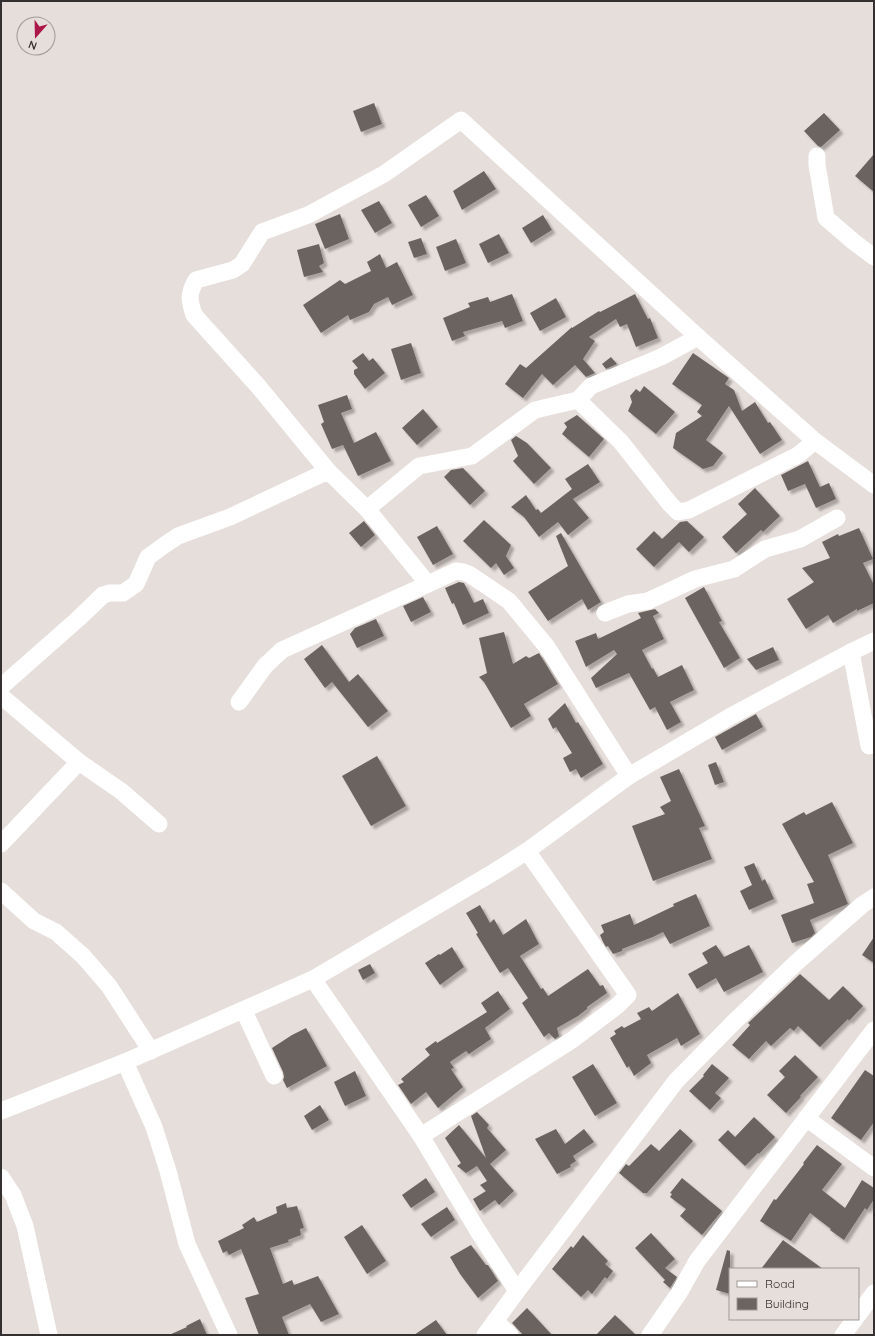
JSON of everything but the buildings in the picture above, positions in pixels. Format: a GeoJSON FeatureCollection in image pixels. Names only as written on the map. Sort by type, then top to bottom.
{"type":"FeatureCollection","features":[{"type":"Feature","properties":{"kind":"street"},"geometry":{"type":"LineString","coordinates":[[428,584],[367,509],[328,471],[258,386],[194,315],[190,303],[190,290],[196,280],[233,270],[242,264],[262,232],[308,215],[384,174],[460,120],[698,337],[815,441],[874,485]]}},
{"type":"Feature","properties":{"kind":"street"},"geometry":{"type":"LineString","coordinates":[[817,156],[817,165],[826,218],[874,257]]}},
{"type":"Feature","properties":{"kind":"street"},"geometry":{"type":"LineString","coordinates":[[367,509],[419,466],[472,456],[535,410],[578,400],[592,386],[661,357],[698,337]]}},
{"type":"Feature","properties":{"kind":"street"},"geometry":{"type":"LineString","coordinates":[[578,400],[621,442],[678,512],[689,510],[798,455],[815,441]]}},
{"type":"Feature","properties":{"kind":"street"},"geometry":{"type":"LineString","coordinates":[[1,687],[78,619],[103,594],[123,593],[136,584],[148,557],[178,536],[230,517],[328,471]]}},
{"type":"Feature","properties":{"kind":"street"},"geometry":{"type":"LineString","coordinates":[[605,614],[628,604],[648,601],[695,578],[734,569],[765,549],[800,539],[837,518]]}},
{"type":"Feature","properties":{"kind":"street"},"geometry":{"type":"LineString","coordinates":[[239,702],[265,666],[282,650],[456,571],[463,572],[469,574],[509,601],[547,647],[629,776]]}},
{"type":"Feature","properties":{"kind":"street"},"geometry":{"type":"LineString","coordinates":[[1,1110],[125,1062],[244,1011],[313,979],[527,851],[629,776],[731,716],[874,641]]}},
{"type":"Feature","properties":{"kind":"street"},"geometry":{"type":"LineString","coordinates":[[851,652],[869,746]]}},
{"type":"Feature","properties":{"kind":"street"},"geometry":{"type":"LineString","coordinates":[[1,696],[80,762],[121,791],[159,824]]}},
{"type":"Feature","properties":{"kind":"street"},"geometry":{"type":"LineString","coordinates":[[1,844],[80,762]]}},
{"type":"Feature","properties":{"kind":"street"},"geometry":{"type":"LineString","coordinates":[[421,1136],[572,1040],[617,1006],[628,995],[527,851]]}},
{"type":"Feature","properties":{"kind":"street"},"geometry":{"type":"LineString","coordinates":[[1,891],[34,921],[56,932],[83,956],[109,986],[151,1051]]}},
{"type":"Feature","properties":{"kind":"street"},"geometry":{"type":"LineString","coordinates":[[485,1335],[676,1081],[734,1022],[797,962],[862,905],[874,897]]}},
{"type":"Feature","properties":{"kind":"street"},"geometry":{"type":"LineString","coordinates":[[313,979],[421,1136],[478,1231],[517,1291]]}},
{"type":"Feature","properties":{"kind":"street"},"geometry":{"type":"LineString","coordinates":[[244,1011],[274,1076]]}},
{"type":"Feature","properties":{"kind":"street"},"geometry":{"type":"LineString","coordinates":[[650,1335],[679,1293],[697,1261],[874,1030]]}},
{"type":"Feature","properties":{"kind":"street"},"geometry":{"type":"LineString","coordinates":[[125,1062],[154,1127],[168,1171],[187,1244],[229,1335]]}},
{"type":"Feature","properties":{"kind":"street"},"geometry":{"type":"LineString","coordinates":[[806,1118],[874,1168]]}},
{"type":"Feature","properties":{"kind":"street"},"geometry":{"type":"LineString","coordinates":[[1,1177],[13,1195],[25,1226],[49,1335]]}},
{"type":"Feature","properties":{"kind":"street"},"geometry":{"type":"LineString","coordinates":[[859,1314],[874,1293]]}},
{"type":"Feature","properties":{"kind":"street"},"geometry":{"type":"LineString","coordinates":[[496,1320],[510,1335]]}},
{"type":"Feature","properties":{"kind":"street"},"geometry":{"type":"LineString","coordinates":[[843,1335],[854,1320]]}}]}
